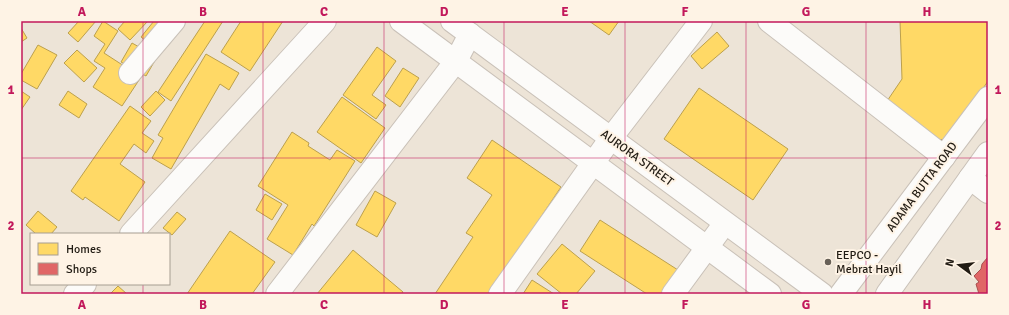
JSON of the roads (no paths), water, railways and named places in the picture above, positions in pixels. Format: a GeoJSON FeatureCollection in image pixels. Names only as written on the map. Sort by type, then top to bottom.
{"type":"FeatureCollection","features":[{"type":"Feature","properties":{"kind":"street"},"geometry":{"type":"LineString","coordinates":[[130,73],[174,21]]}},
{"type":"Feature","properties":{"kind":"street"},"geometry":{"type":"LineString","coordinates":[[133,233],[325,21]]}},
{"type":"Feature","properties":{"kind":"street"},"geometry":{"type":"LineString","coordinates":[[401,21],[770,294]]}},
{"type":"Feature","properties":{"kind":"street","name":"AURORA STREET"},"geometry":{"type":"LineString","coordinates":[[452,21],[822,294]]}},
{"type":"Feature","properties":{"kind":"street"},"geometry":{"type":"LineString","coordinates":[[500,294],[611,138],[701,21]]}},
{"type":"Feature","properties":{"kind":"street"},"geometry":{"type":"LineString","coordinates":[[769,21],[944,157]]}},
{"type":"Feature","properties":{"kind":"street"},"geometry":{"type":"LineString","coordinates":[[277,294],[456,61],[470,34]]}},
{"type":"Feature","properties":{"kind":"street","name":"ADAMA BUTTA ROAD"},"geometry":{"type":"LineString","coordinates":[[841,294],[988,98]]}},
{"type":"Feature","properties":{"kind":"street"},"geometry":{"type":"LineString","coordinates":[[887,294],[988,153]]}},
{"type":"Feature","properties":{"kind":"street"},"geometry":{"type":"LineString","coordinates":[[970,178],[988,192]]}},
{"type":"Feature","properties":{"kind":"street"},"geometry":{"type":"LineString","coordinates":[[673,294],[725,223]]}},
{"type":"Feature","properties":{"kind":"street"},"geometry":{"type":"LineString","coordinates":[[75,294],[84,285]]}},
{"type":"Feature","properties":{"kind":"place","name":"EEPCO - Mebrat Hayil"},"geometry":{"type":"Point","coordinates":[828,262]}}]}
